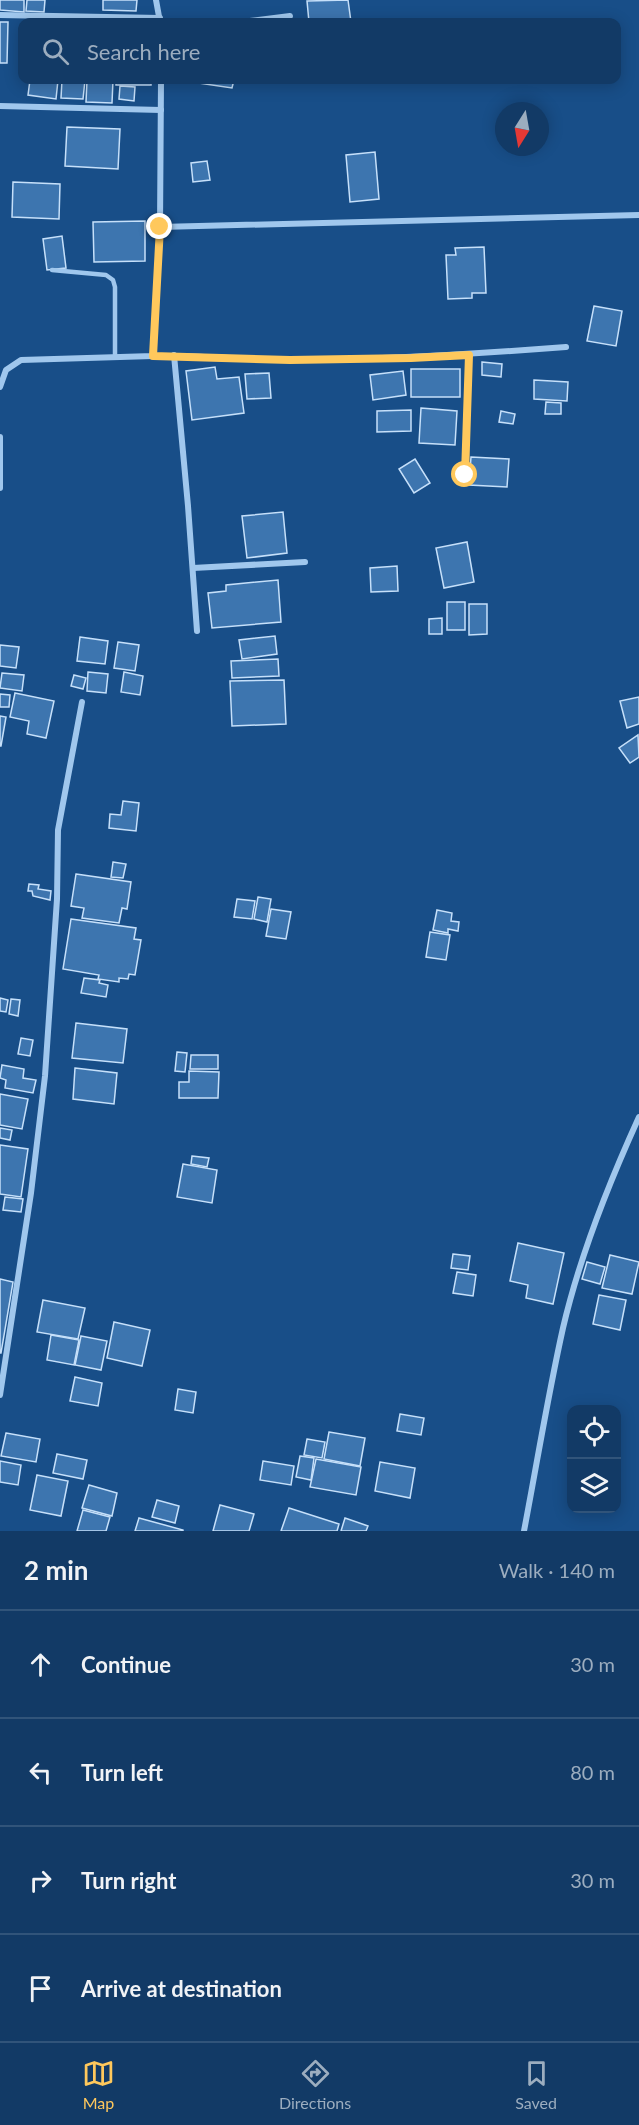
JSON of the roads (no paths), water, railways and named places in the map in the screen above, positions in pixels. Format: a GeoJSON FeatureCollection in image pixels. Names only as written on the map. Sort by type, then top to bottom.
{"type":"FeatureCollection","features":[{"type":"Feature","properties":{"kind":"street"},"geometry":{"type":"LineString","coordinates":[[156,0],[160,18]]}},
{"type":"Feature","properties":{"kind":"street"},"geometry":{"type":"LineString","coordinates":[[0,15],[96,18]]}},
{"type":"Feature","properties":{"kind":"street"},"geometry":{"type":"LineString","coordinates":[[274,18],[290,16]]}},
{"type":"Feature","properties":{"kind":"street"},"geometry":{"type":"LineString","coordinates":[[153,356],[160,227],[161,84]]}},
{"type":"Feature","properties":{"kind":"street"},"geometry":{"type":"LineString","coordinates":[[0,106],[161,110]]}},
{"type":"Feature","properties":{"kind":"street"},"geometry":{"type":"LineString","coordinates":[[160,227],[639,215]]}},
{"type":"Feature","properties":{"kind":"street"},"geometry":{"type":"LineString","coordinates":[[0,387],[6,370],[21,360],[174,355],[302,360],[411,358],[566,347]]}},
{"type":"Feature","properties":{"kind":"street"},"geometry":{"type":"LineString","coordinates":[[174,355],[197,631]]}},
{"type":"Feature","properties":{"kind":"street"},"geometry":{"type":"LineString","coordinates":[[465,475],[469,355]]}},
{"type":"Feature","properties":{"kind":"street"},"geometry":{"type":"LineString","coordinates":[[0,437],[0,488]]}},
{"type":"Feature","properties":{"kind":"street"},"geometry":{"type":"LineString","coordinates":[[193,568],[306,562]]}},
{"type":"Feature","properties":{"kind":"street"},"geometry":{"type":"LineString","coordinates":[[0,1395],[31,1193],[45,1076],[57,899],[58,830],[82,702]]}},
{"type":"Feature","properties":{"kind":"street"},"geometry":{"type":"LineString","coordinates":[[524,1531],[552,1380],[574,1286],[609,1186],[639,1117]]}},
{"type":"Feature","properties":{"kind":"lane"},"geometry":{"type":"LineString","coordinates":[[52,270],[106,275],[113,280],[115,287],[115,357]]}}]}
